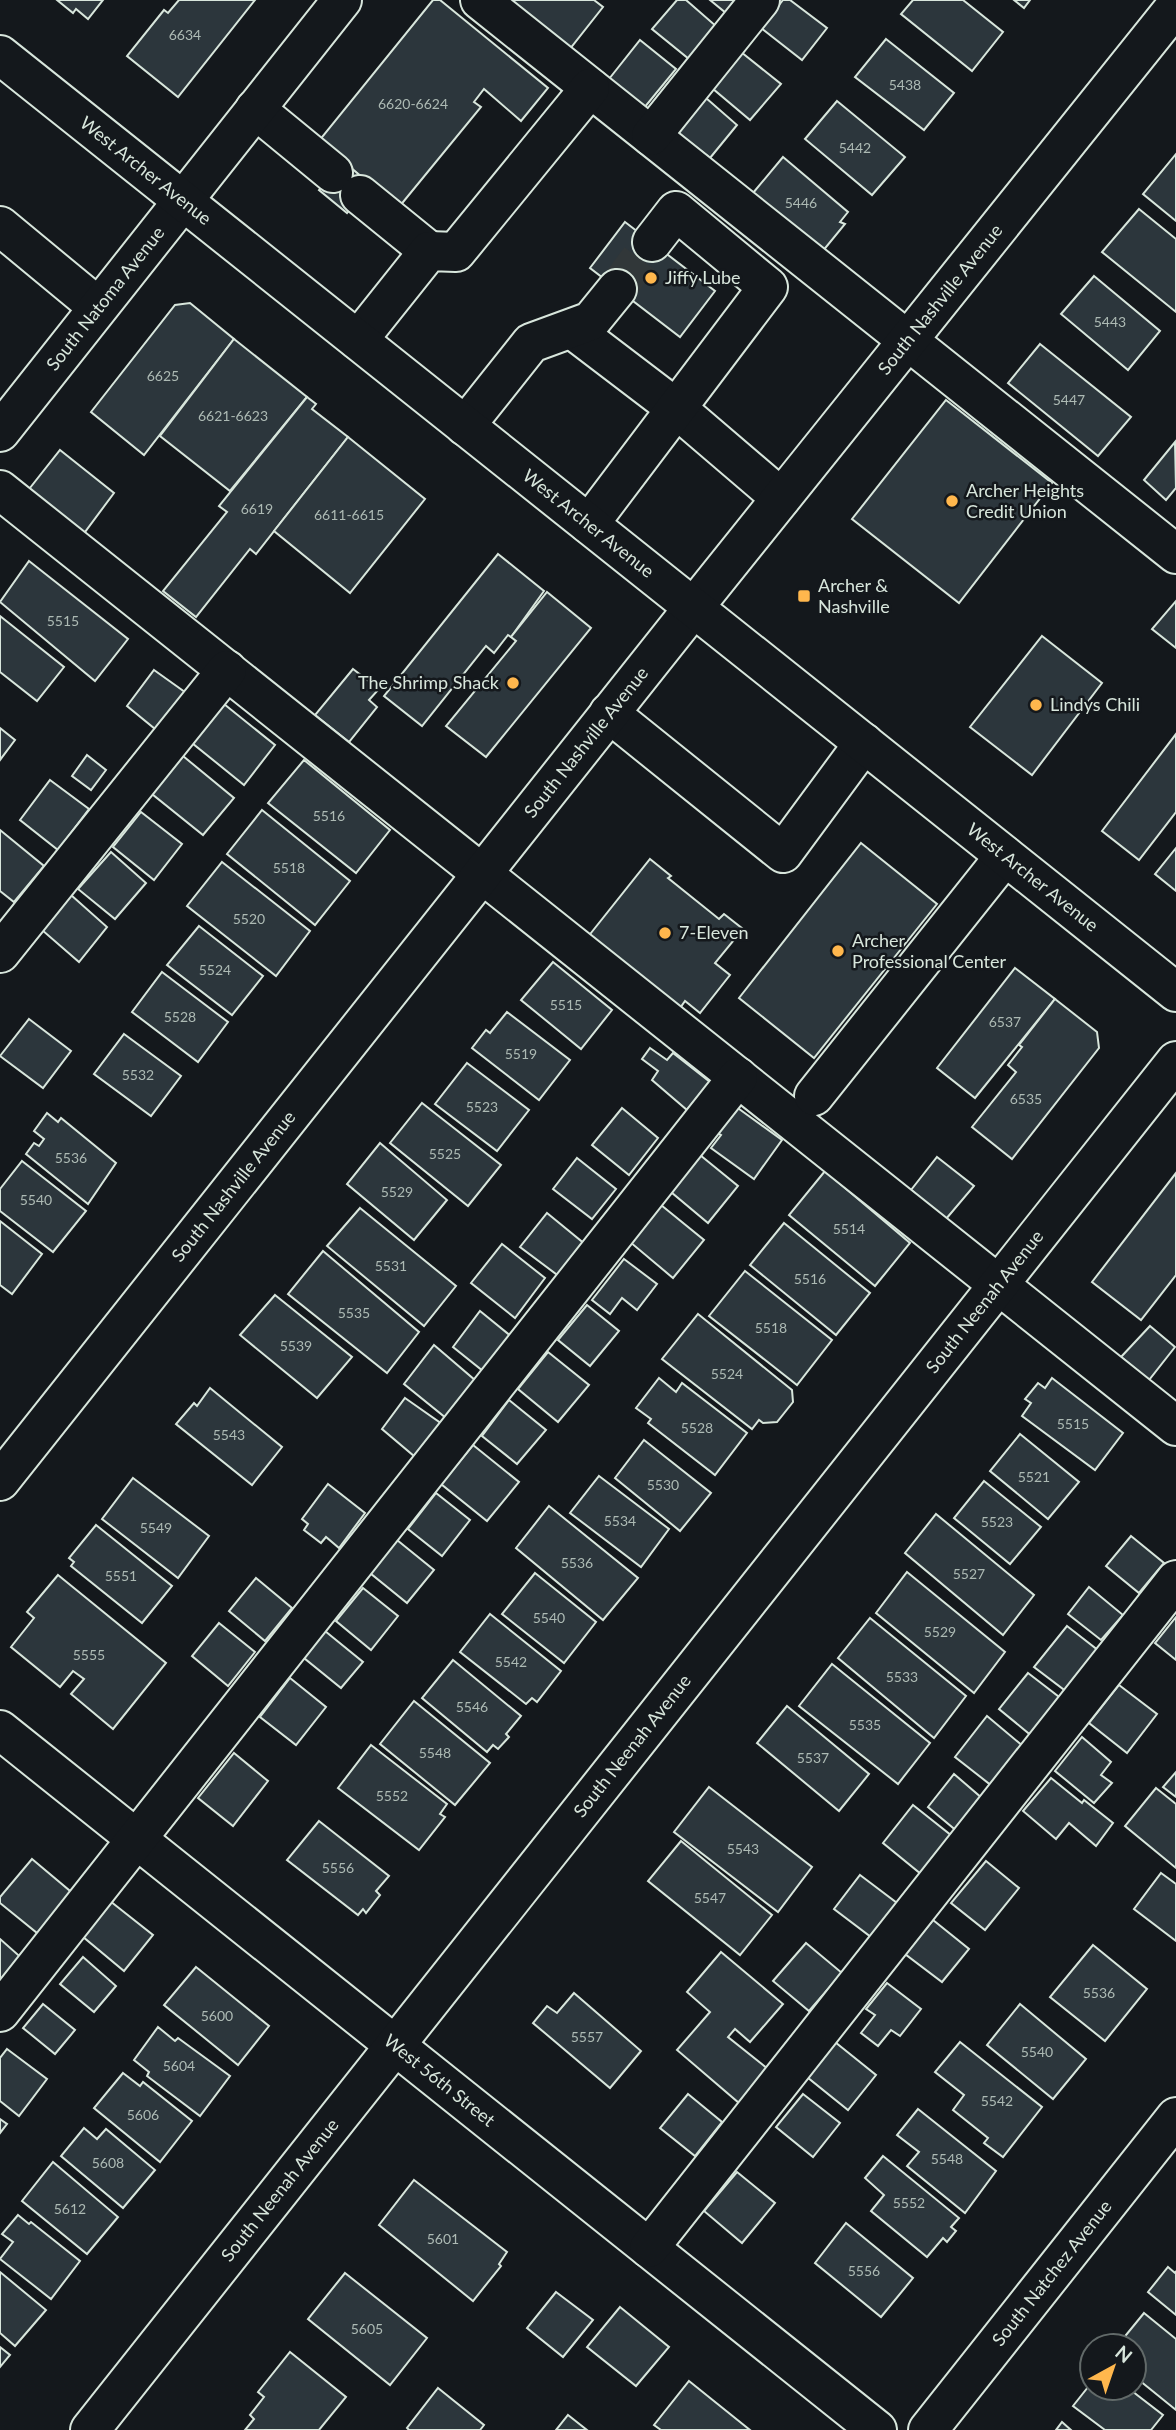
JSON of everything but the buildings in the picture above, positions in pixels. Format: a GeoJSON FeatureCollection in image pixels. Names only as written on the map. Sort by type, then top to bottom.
{"type":"FeatureCollection","features":[{"type":"Feature","properties":{"kind":"street","name":"South Natoma Avenue"},"geometry":{"type":"LineString","coordinates":[[0,432],[12,392],[98,307],[342,0]]}},
{"type":"Feature","properties":{"kind":"street"},"geometry":{"type":"LineString","coordinates":[[480,0],[907,340],[1172,541]]}},
{"type":"Feature","properties":{"kind":"street"},"geometry":{"type":"LineString","coordinates":[[651,136],[760,0]]}},
{"type":"Feature","properties":{"kind":"street","name":"South Nashville Avenue"},"geometry":{"type":"LineString","coordinates":[[0,1481],[609,713],[1176,6]]}},
{"type":"Feature","properties":{"kind":"street","name":"West Archer Avenue"},"geometry":{"type":"LineString","coordinates":[[0,55],[1176,992]]}},
{"type":"Feature","properties":{"kind":"street"},"geometry":{"type":"LineString","coordinates":[[254,109],[429,251],[456,252],[590,88]]}},
{"type":"Feature","properties":{"kind":"street"},"geometry":{"type":"LineString","coordinates":[[589,524],[768,287],[676,211],[652,242]]}},
{"type":"Feature","properties":{"kind":"street"},"geometry":{"type":"LineString","coordinates":[[0,226],[98,307]]}},
{"type":"Feature","properties":{"kind":"street"},"geometry":{"type":"LineString","coordinates":[[358,340],[429,251]]}},
{"type":"Feature","properties":{"kind":"street"},"geometry":{"type":"LineString","coordinates":[[465,426],[531,343],[591,321],[617,289]]}},
{"type":"Feature","properties":{"kind":"street"},"geometry":{"type":"LineString","coordinates":[[572,329],[677,409],[781,498]]}},
{"type":"Feature","properties":{"kind":"street"},"geometry":{"type":"LineString","coordinates":[[0,490],[1176,1426]]}},
{"type":"Feature","properties":{"kind":"street"},"geometry":{"type":"LineString","coordinates":[[0,953],[227,670]]}},
{"type":"Feature","properties":{"kind":"street"},"geometry":{"type":"LineString","coordinates":[[609,713],[783,853],[864,743]]}},
{"type":"Feature","properties":{"kind":"street"},"geometry":{"type":"LineString","coordinates":[[814,1096],[1005,856]]}},
{"type":"Feature","properties":{"kind":"street","name":"South Neenah Avenue"},"geometry":{"type":"LineString","coordinates":[[90,2430],[1176,1061]]}},
{"type":"Feature","properties":{"kind":"street"},"geometry":{"type":"LineString","coordinates":[[0,2012],[738,1077]]}},
{"type":"Feature","properties":{"kind":"street"},"geometry":{"type":"LineString","coordinates":[[649,2248],[1176,1580]]}},
{"type":"Feature","properties":{"kind":"street","name":"West 56th Street"},"geometry":{"type":"LineString","coordinates":[[0,1730],[877,2430]]}},
{"type":"Feature","properties":{"kind":"street","name":"South Natchez Avenue"},"geometry":{"type":"LineString","coordinates":[[928,2430],[1176,2117]]}},
{"type":"Feature","properties":{"kind":"tunnel"},"geometry":{"type":"LineString","coordinates":[[617,289],[652,242]]}},
{"type":"Feature","properties":{"kind":"place","name":"Jiffy Lube"},"geometry":{"type":"Point","coordinates":[651,278]}},
{"type":"Feature","properties":{"kind":"place","name":"Archer Heights Credit Union"},"geometry":{"type":"Point","coordinates":[952,501]}},
{"type":"Feature","properties":{"kind":"place","name":"Archer & Nashville"},"geometry":{"type":"Point","coordinates":[804,596]}},
{"type":"Feature","properties":{"kind":"place","name":"The Shrimp Shack"},"geometry":{"type":"Point","coordinates":[513,683]}},
{"type":"Feature","properties":{"kind":"place","name":"Lindys Chili"},"geometry":{"type":"Point","coordinates":[1036,705]}},
{"type":"Feature","properties":{"kind":"place","name":"7-Eleven"},"geometry":{"type":"Point","coordinates":[665,933]}},
{"type":"Feature","properties":{"kind":"place","name":"Archer Professional Center"},"geometry":{"type":"Point","coordinates":[838,951]}}]}
